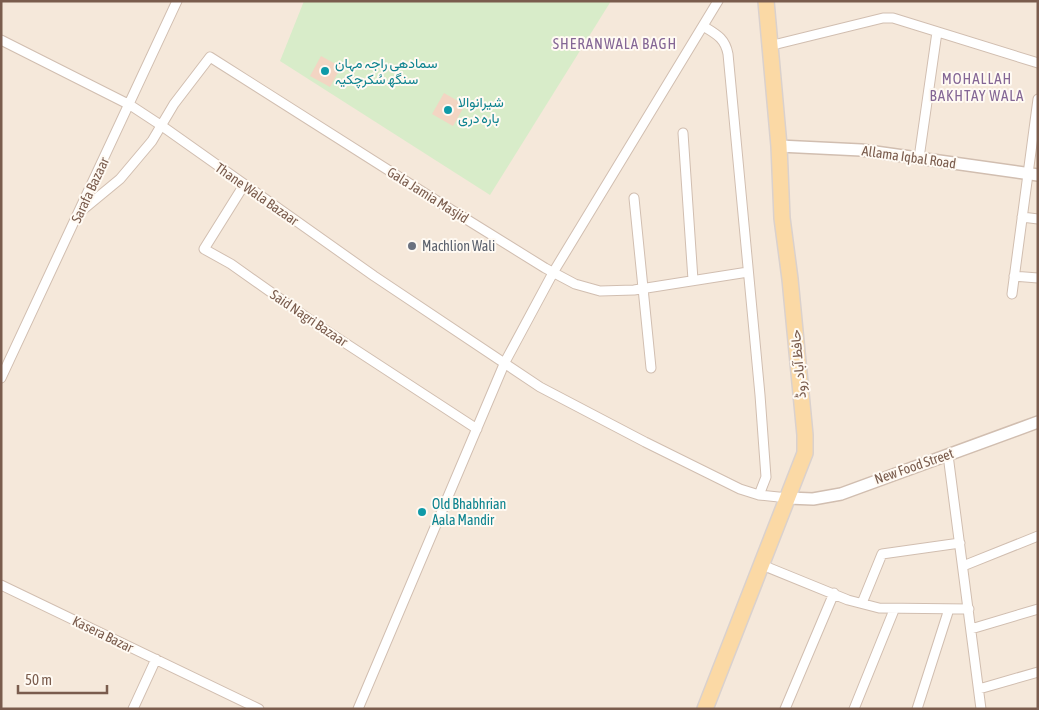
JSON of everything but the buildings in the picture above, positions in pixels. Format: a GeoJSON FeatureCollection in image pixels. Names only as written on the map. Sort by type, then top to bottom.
{"type":"FeatureCollection","features":[{"type":"Feature","properties":{"kind":"main road","name":"حافظ آباد روڈ"},"geometry":{"type":"LineString","coordinates":[[708,708],[804,453],[805,435],[782,218],[779,146],[769,46],[769,12],[766,1]]}},
{"type":"Feature","properties":{"kind":"street","name":"Sarafa Bazaar"},"geometry":{"type":"LineString","coordinates":[[1,378],[178,1]]}},
{"type":"Feature","properties":{"kind":"street"},"geometry":{"type":"LineString","coordinates":[[358,709],[505,362],[554,271],[718,1]]}},
{"type":"Feature","properties":{"kind":"street"},"geometry":{"type":"LineString","coordinates":[[769,46],[883,18],[893,18],[1038,63]]}},
{"type":"Feature","properties":{"kind":"street"},"geometry":{"type":"LineString","coordinates":[[703,26],[726,43],[753,310],[766,477],[759,495]]}},
{"type":"Feature","properties":{"kind":"street"},"geometry":{"type":"LineString","coordinates":[[918,158],[938,32]]}},
{"type":"Feature","properties":{"kind":"street","name":"Thane Wala Bazaar"},"geometry":{"type":"LineString","coordinates":[[1,40],[130,105],[374,276],[540,387],[636,438],[740,489],[759,495],[788,498]]}},
{"type":"Feature","properties":{"kind":"street","name":"Gala Jamia Masjid"},"geometry":{"type":"LineString","coordinates":[[162,126],[174,104],[210,58],[437,201],[576,284],[600,291],[642,288],[748,272]]}},
{"type":"Feature","properties":{"kind":"street"},"geometry":{"type":"LineString","coordinates":[[1012,294],[1022,217],[1032,174],[1038,99]]}},
{"type":"Feature","properties":{"kind":"street"},"geometry":{"type":"LineString","coordinates":[[80,212],[120,179],[162,126]]}},
{"type":"Feature","properties":{"kind":"street"},"geometry":{"type":"LineString","coordinates":[[683,133],[693,280]]}},
{"type":"Feature","properties":{"kind":"street","name":"Allama Iqbal Road"},"geometry":{"type":"LineString","coordinates":[[779,146],[861,150],[1032,174]]}},
{"type":"Feature","properties":{"kind":"street","name":"Said Nagri Bazaar"},"geometry":{"type":"LineString","coordinates":[[244,184],[204,249],[232,264],[313,322],[477,429]]}},
{"type":"Feature","properties":{"kind":"street"},"geometry":{"type":"LineString","coordinates":[[634,198],[651,368]]}},
{"type":"Feature","properties":{"kind":"street"},"geometry":{"type":"LineString","coordinates":[[1022,217],[1038,219]]}},
{"type":"Feature","properties":{"kind":"street"},"geometry":{"type":"LineString","coordinates":[[1014,276],[1038,278]]}},
{"type":"Feature","properties":{"kind":"street","name":"New Food Street"},"geometry":{"type":"LineString","coordinates":[[788,498],[813,499],[840,494],[877,478],[948,455],[1038,422]]}},
{"type":"Feature","properties":{"kind":"street"},"geometry":{"type":"LineString","coordinates":[[948,455],[981,709]]}},
{"type":"Feature","properties":{"kind":"street"},"geometry":{"type":"LineString","coordinates":[[963,566],[1038,536]]}},
{"type":"Feature","properties":{"kind":"street"},"geometry":{"type":"LineString","coordinates":[[862,603],[882,554],[960,543]]}},
{"type":"Feature","properties":{"kind":"street"},"geometry":{"type":"LineString","coordinates":[[762,564],[862,603],[894,610],[969,609]]}},
{"type":"Feature","properties":{"kind":"street","name":"Kasera Bazar"},"geometry":{"type":"LineString","coordinates":[[1,584],[260,709]]}},
{"type":"Feature","properties":{"kind":"street"},"geometry":{"type":"LineString","coordinates":[[785,709],[834,593]]}},
{"type":"Feature","properties":{"kind":"street"},"geometry":{"type":"LineString","coordinates":[[971,629],[1038,609]]}},
{"type":"Feature","properties":{"kind":"street"},"geometry":{"type":"LineString","coordinates":[[854,709],[894,610]]}},
{"type":"Feature","properties":{"kind":"street"},"geometry":{"type":"LineString","coordinates":[[916,709],[949,610]]}},
{"type":"Feature","properties":{"kind":"street"},"geometry":{"type":"LineString","coordinates":[[133,709],[156,659]]}},
{"type":"Feature","properties":{"kind":"street"},"geometry":{"type":"LineString","coordinates":[[979,689],[1038,672]]}},
{"type":"Feature","properties":{"kind":"shaded area"},"geometry":{"type":"Polygon","coordinates":[[[1,1],[1038,1],[1038,709],[1,709],[1,1]]]}},
{"type":"Feature","properties":{"kind":"green space"},"geometry":{"type":"Polygon","coordinates":[[[304,1],[611,1],[490,195],[280,61],[304,1]]]}},
{"type":"Feature","properties":{"kind":"place","name":"سمادھی راجہ مہان سنگھ سُکرچکیہ"},"geometry":{"type":"Point","coordinates":[325,71]}},
{"type":"Feature","properties":{"kind":"place","name":"شیرانوالا بارہ دری"},"geometry":{"type":"Point","coordinates":[448,110]}},
{"type":"Feature","properties":{"kind":"place","name":"Machlion Wali"},"geometry":{"type":"Point","coordinates":[412,246]}},
{"type":"Feature","properties":{"kind":"place","name":"Old Bhabhrian Aala Mandir"},"geometry":{"type":"Point","coordinates":[422,512]}},
{"type":"Feature","properties":{"kind":"district","name":"SHERANWALA BAGH"},"geometry":{"type":"Point","coordinates":[615,43]}},
{"type":"Feature","properties":{"kind":"district","name":"MOHALLAH BAKHTAY WALA"},"geometry":{"type":"Point","coordinates":[977,86]}}]}
